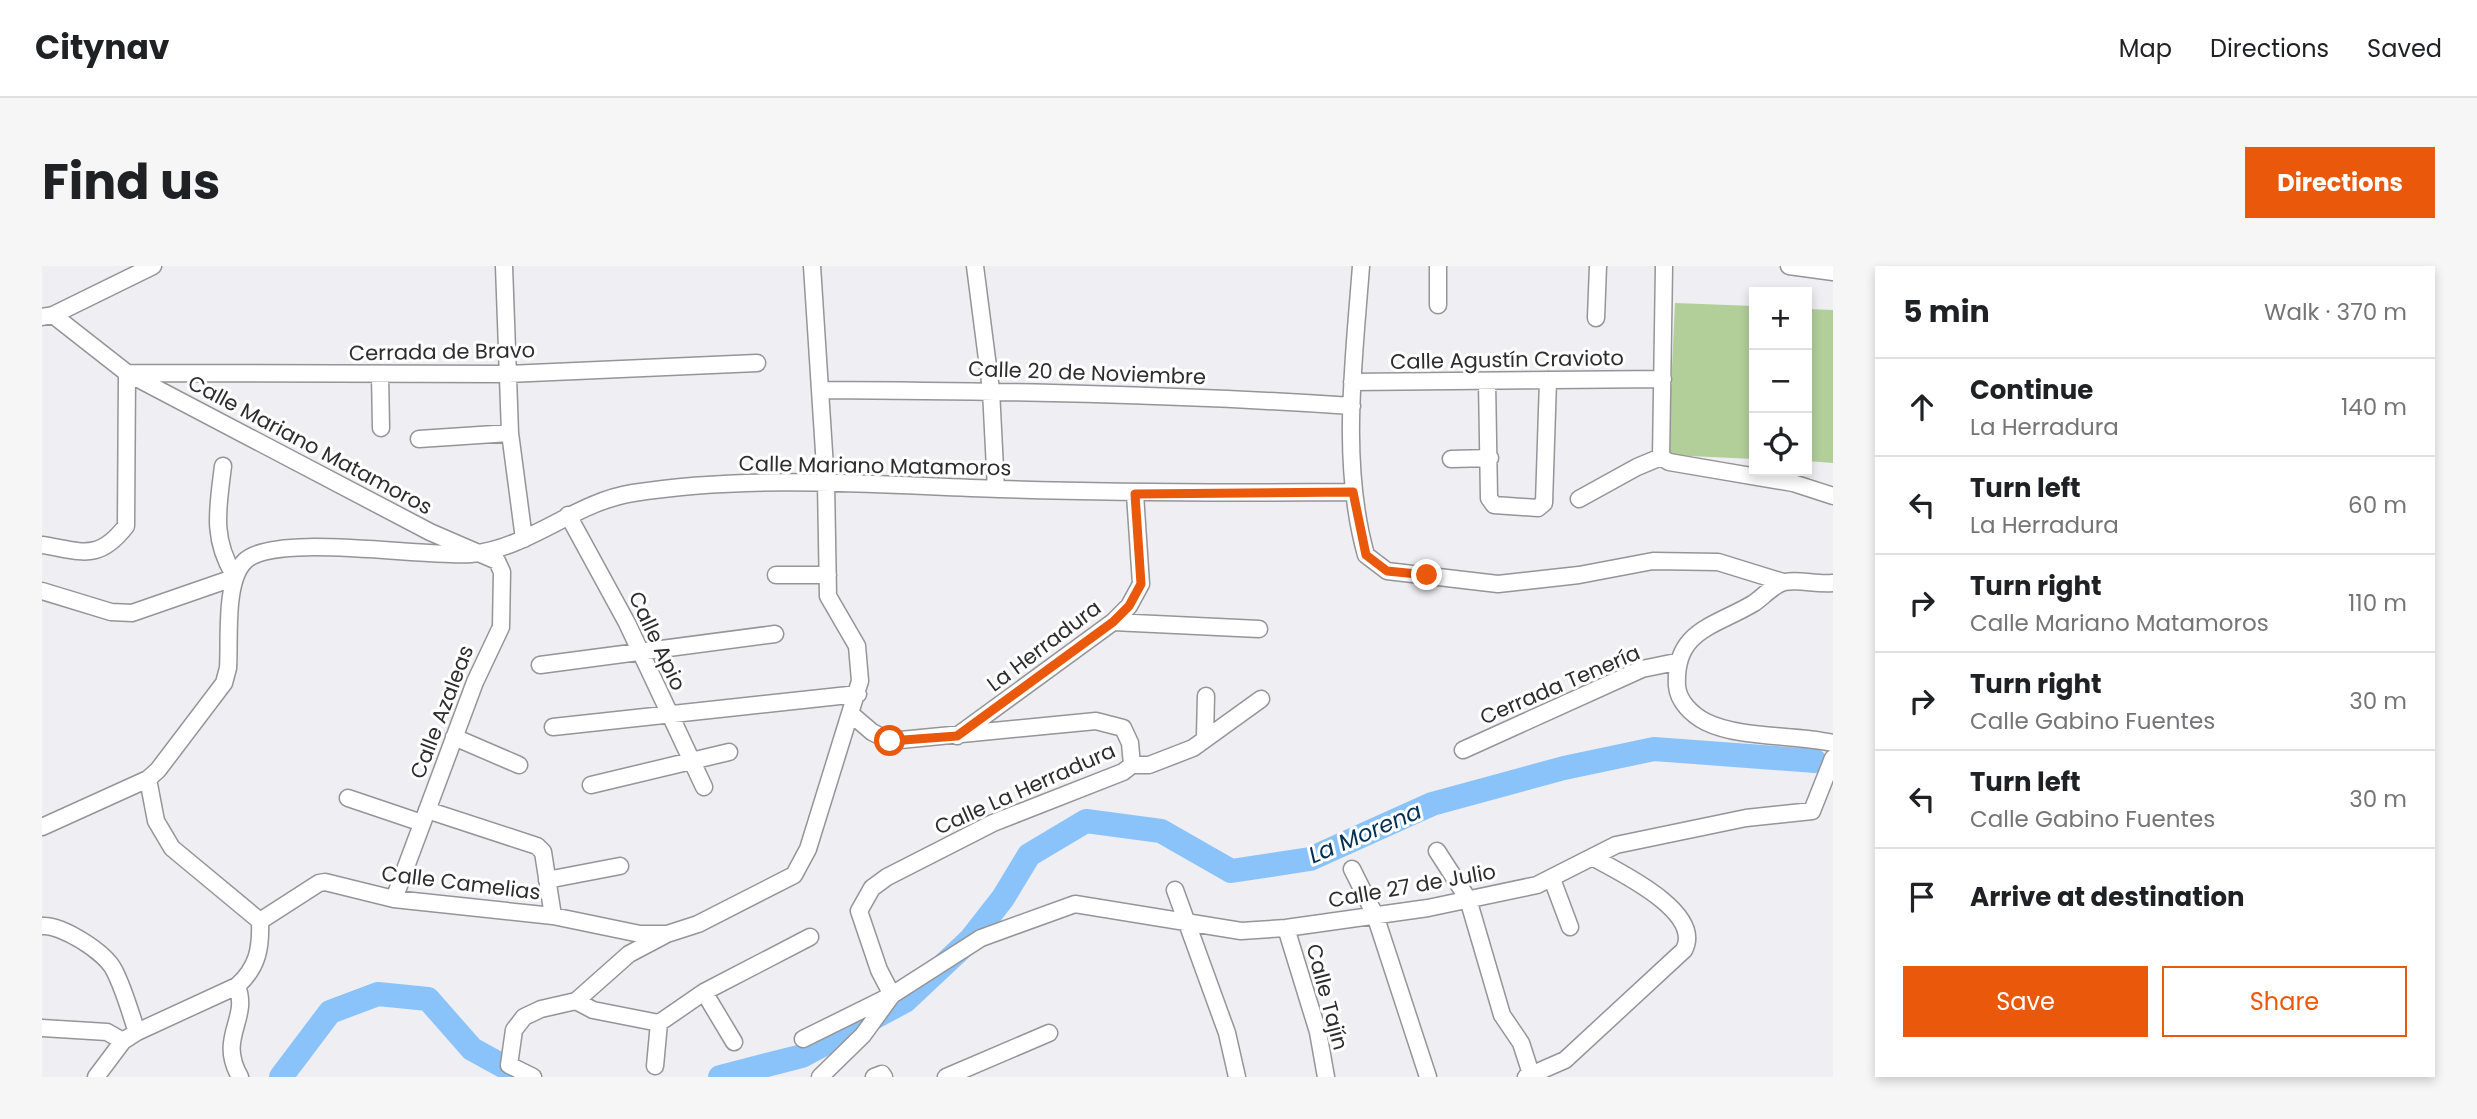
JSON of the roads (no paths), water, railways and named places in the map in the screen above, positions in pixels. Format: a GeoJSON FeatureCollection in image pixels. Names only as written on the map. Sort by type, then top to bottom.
{"type":"FeatureCollection","features":[{"type":"Feature","properties":{"kind":"street"},"geometry":{"type":"LineString","coordinates":[[48,316],[153,266]]}},
{"type":"Feature","properties":{"kind":"street"},"geometry":{"type":"LineString","coordinates":[[504,266],[510,433],[524,539]]}},
{"type":"Feature","properties":{"kind":"street"},"geometry":{"type":"LineString","coordinates":[[533,1077],[509,1065],[514,1030],[524,1017],[541,1009],[576,1001],[629,954],[667,934],[698,925],[794,875],[808,849],[860,681],[857,646],[828,596],[826,482],[812,266]]}},
{"type":"Feature","properties":{"kind":"street"},"geometry":{"type":"LineString","coordinates":[[975,266],[991,390],[996,489]]}},
{"type":"Feature","properties":{"kind":"street"},"geometry":{"type":"LineString","coordinates":[[1361,266],[1352,406],[1353,492],[1366,555],[1387,571],[1498,584],[1579,575],[1653,561],[1718,562],[1783,582],[1833,583]]}},
{"type":"Feature","properties":{"kind":"street"},"geometry":{"type":"LineString","coordinates":[[1438,266],[1438,305]]}},
{"type":"Feature","properties":{"kind":"street"},"geometry":{"type":"LineString","coordinates":[[1596,317],[1598,266]]}},
{"type":"Feature","properties":{"kind":"street"},"geometry":{"type":"LineString","coordinates":[[1661,457],[1664,266]]}},
{"type":"Feature","properties":{"kind":"street"},"geometry":{"type":"LineString","coordinates":[[1789,266],[1833,272]]}},
{"type":"Feature","properties":{"kind":"street","name":"Calle Mariano Matamoros"},"geometry":{"type":"LineString","coordinates":[[48,316],[127,373],[474,554],[524,539],[568,515],[631,494],[735,483],[826,482],[1135,494],[1353,492]]}},
{"type":"Feature","properties":{"kind":"street","name":"Cerrada de Bravo"},"geometry":{"type":"LineString","coordinates":[[127,373],[507,374],[757,363]]}},
{"type":"Feature","properties":{"kind":"street"},"geometry":{"type":"LineString","coordinates":[[42,545],[90,553],[112,544],[126,526],[127,373]]}},
{"type":"Feature","properties":{"kind":"street"},"geometry":{"type":"LineString","coordinates":[[380,374],[381,428]]}},
{"type":"Feature","properties":{"kind":"street","name":"Calle Agustín Cravioto"},"geometry":{"type":"LineString","coordinates":[[1353,382],[1663,379]]}},
{"type":"Feature","properties":{"kind":"street"},"geometry":{"type":"LineString","coordinates":[[1487,381],[1491,503],[1542,506],[1548,380]]}},
{"type":"Feature","properties":{"kind":"street","name":"Calle 20 de Noviembre"},"geometry":{"type":"LineString","coordinates":[[821,390],[991,390],[1230,398],[1352,406]]}},
{"type":"Feature","properties":{"kind":"street"},"geometry":{"type":"LineString","coordinates":[[419,439],[510,433]]}},
{"type":"Feature","properties":{"kind":"street"},"geometry":{"type":"LineString","coordinates":[[1661,457],[1669,462],[1793,484],[1833,496]]}},
{"type":"Feature","properties":{"kind":"street"},"geometry":{"type":"LineString","coordinates":[[1579,499],[1661,457]]}},
{"type":"Feature","properties":{"kind":"street"},"geometry":{"type":"LineString","coordinates":[[1451,459],[1490,458]]}},
{"type":"Feature","properties":{"kind":"street"},"geometry":{"type":"LineString","coordinates":[[223,466],[216,520],[222,555],[234,576]]}},
{"type":"Feature","properties":{"kind":"street","name":"La Herradura"},"geometry":{"type":"LineString","coordinates":[[957,736],[1113,622],[1129,606],[1141,584],[1135,494]]}},
{"type":"Feature","properties":{"kind":"street","name":"Calle Apio"},"geometry":{"type":"LineString","coordinates":[[568,515],[640,650],[667,713],[704,787]]}},
{"type":"Feature","properties":{"kind":"street"},"geometry":{"type":"LineString","coordinates":[[42,827],[148,779],[224,683],[228,668],[234,576],[246,559],[267,550],[363,548],[434,554],[474,554]]}},
{"type":"Feature","properties":{"kind":"street","name":"Calle Azaleas"},"geometry":{"type":"LineString","coordinates":[[394,899],[475,682],[501,627],[502,572],[496,561],[474,554]]}},
{"type":"Feature","properties":{"kind":"street"},"geometry":{"type":"LineString","coordinates":[[776,575],[828,575]]}},
{"type":"Feature","properties":{"kind":"street"},"geometry":{"type":"LineString","coordinates":[[42,591],[111,612],[132,612],[234,576]]}},
{"type":"Feature","properties":{"kind":"street"},"geometry":{"type":"LineString","coordinates":[[1783,582],[1755,602],[1701,631],[1684,648],[1676,662],[1677,693],[1689,710],[1704,721],[1725,729],[1833,743]]}},
{"type":"Feature","properties":{"kind":"street"},"geometry":{"type":"LineString","coordinates":[[1113,622],[1259,629]]}},
{"type":"Feature","properties":{"kind":"street"},"geometry":{"type":"LineString","coordinates":[[540,665],[775,634]]}},
{"type":"Feature","properties":{"kind":"street","name":"Cerrada Tenería"},"geometry":{"type":"LineString","coordinates":[[1463,750],[1642,669],[1676,662]]}},
{"type":"Feature","properties":{"kind":"street"},"geometry":{"type":"LineString","coordinates":[[553,727],[858,694]]}},
{"type":"Feature","properties":{"kind":"street"},"geometry":{"type":"LineString","coordinates":[[1205,736],[1206,696]]}},
{"type":"Feature","properties":{"kind":"street","name":"Calle La Herradura"},"geometry":{"type":"LineString","coordinates":[[892,995],[878,970],[859,911],[872,888],[993,823],[1123,772],[1132,765],[1149,765],[1193,748],[1205,736],[1261,699]]}},
{"type":"Feature","properties":{"kind":"street"},"geometry":{"type":"LineString","coordinates":[[851,714],[872,732],[890,741],[1096,721],[1123,728],[1130,743],[1132,765]]}},
{"type":"Feature","properties":{"kind":"street"},"geometry":{"type":"LineString","coordinates":[[454,737],[519,765]]}},
{"type":"Feature","properties":{"kind":"street"},"geometry":{"type":"LineString","coordinates":[[591,785],[729,752]]}},
{"type":"Feature","properties":{"kind":"street","name":"Calle 27 de Julio"},"geometry":{"type":"LineString","coordinates":[[892,995],[981,938],[1075,904],[1241,931],[1286,928],[1376,915],[1468,899],[1552,879],[1616,845],[1745,818],[1812,811],[1833,758]]}},
{"type":"Feature","properties":{"kind":"street"},"geometry":{"type":"LineString","coordinates":[[96,1077],[130,1036],[237,986],[247,976],[261,949],[260,921],[172,848],[156,821],[148,779]]}},
{"type":"Feature","properties":{"kind":"street"},"geometry":{"type":"LineString","coordinates":[[348,798],[537,846],[543,852],[553,916]]}},
{"type":"Feature","properties":{"kind":"street"},"geometry":{"type":"LineString","coordinates":[[1437,851],[1468,899],[1502,1015],[1521,1043],[1530,1076],[1565,1060],[1684,950],[1688,942],[1688,931],[1678,916],[1661,900],[1643,885],[1592,857]]}},
{"type":"Feature","properties":{"kind":"street"},"geometry":{"type":"LineString","coordinates":[[547,880],[620,866]]}},
{"type":"Feature","properties":{"kind":"street"},"geometry":{"type":"LineString","coordinates":[[1352,869],[1376,915],[1429,1077]]}},
{"type":"Feature","properties":{"kind":"street"},"geometry":{"type":"LineString","coordinates":[[1552,879],[1570,927]]}},
{"type":"Feature","properties":{"kind":"street","name":"Calle Camelias"},"geometry":{"type":"LineString","coordinates":[[260,921],[318,883],[394,899],[553,916],[640,934],[667,934]]}},
{"type":"Feature","properties":{"kind":"street"},"geometry":{"type":"LineString","coordinates":[[1175,890],[1227,1033],[1237,1077]]}},
{"type":"Feature","properties":{"kind":"street"},"geometry":{"type":"LineString","coordinates":[[42,926],[52,925],[66,931],[107,960],[114,969],[130,1036]]}},
{"type":"Feature","properties":{"kind":"street","name":"Calle Tajín"},"geometry":{"type":"LineString","coordinates":[[1286,928],[1318,1032],[1326,1077]]}},
{"type":"Feature","properties":{"kind":"street"},"geometry":{"type":"LineString","coordinates":[[576,1001],[593,1010],[659,1023],[705,992],[810,937]]}},
{"type":"Feature","properties":{"kind":"street"},"geometry":{"type":"LineString","coordinates":[[237,986],[241,1006],[230,1040],[231,1062],[240,1077]]}},
{"type":"Feature","properties":{"kind":"street"},"geometry":{"type":"LineString","coordinates":[[705,992],[734,1042]]}},
{"type":"Feature","properties":{"kind":"street"},"geometry":{"type":"LineString","coordinates":[[803,1039],[892,995]]}},
{"type":"Feature","properties":{"kind":"street"},"geometry":{"type":"LineString","coordinates":[[820,1077],[863,1035],[892,995]]}},
{"type":"Feature","properties":{"kind":"street"},"geometry":{"type":"LineString","coordinates":[[655,1066],[659,1023]]}},
{"type":"Feature","properties":{"kind":"street"},"geometry":{"type":"LineString","coordinates":[[42,1028],[130,1036]]}},
{"type":"Feature","properties":{"kind":"street"},"geometry":{"type":"LineString","coordinates":[[946,1077],[1049,1033]]}},
{"type":"Feature","properties":{"kind":"street"},"geometry":{"type":"LineString","coordinates":[[874,1077],[882,1074],[884,1077]]}},
{"type":"Feature","properties":{"kind":"waterway","name":"La Morena"},"geometry":{"type":"LineString","coordinates":[[720,1077],[802,1056],[905,1001],[971,939],[1003,898],[1029,855],[1086,821],[1161,831],[1231,871],[1310,859],[1432,804],[1564,768],[1654,749],[1815,761]]}},
{"type":"Feature","properties":{"kind":"waterway","name":"La Morena"},"geometry":{"type":"LineString","coordinates":[[281,1077],[330,1012],[378,994],[428,999],[472,1049],[523,1077]]}}]}
